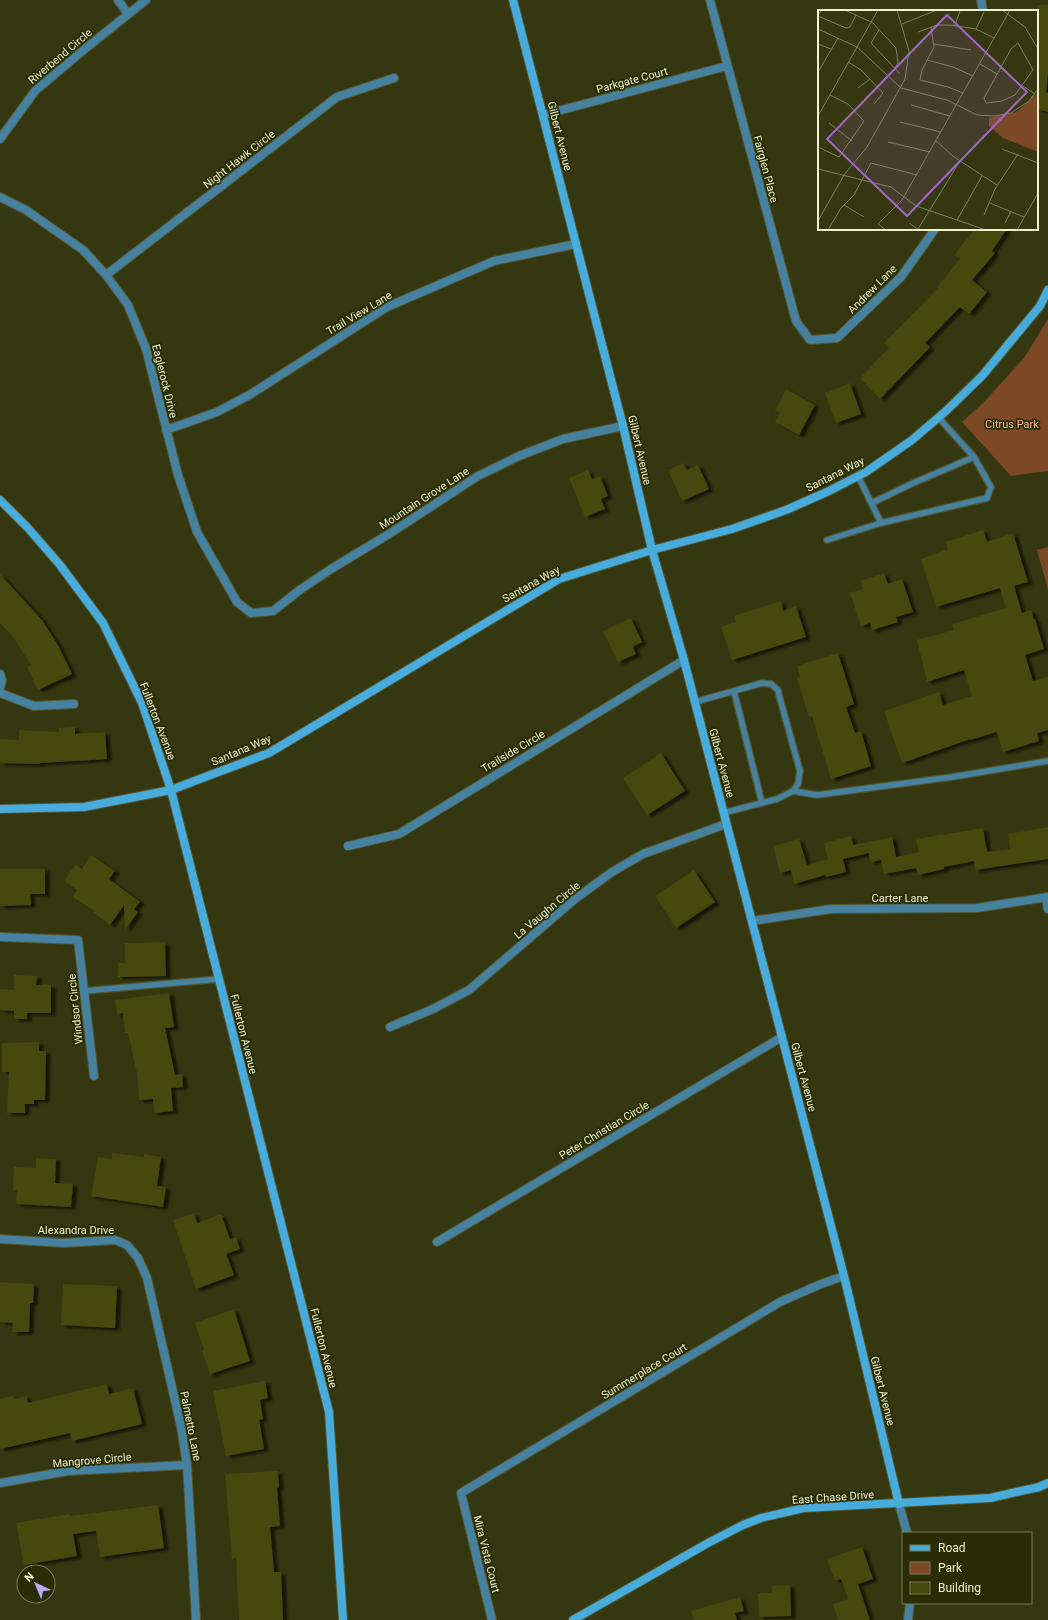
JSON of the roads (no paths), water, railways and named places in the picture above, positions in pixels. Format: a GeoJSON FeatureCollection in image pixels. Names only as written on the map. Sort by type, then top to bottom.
{"type":"FeatureCollection","features":[{"type":"Feature","properties":{"kind":"street"},"geometry":{"type":"LineString","coordinates":[[118,0],[128,14]]}},
{"type":"Feature","properties":{"kind":"street","name":"Riverbend Circle"},"geometry":{"type":"LineString","coordinates":[[0,139],[35,91],[146,0]]}},
{"type":"Feature","properties":{"kind":"street","name":"Gilbert Avenue"},"geometry":{"type":"LineString","coordinates":[[513,0],[623,426],[652,550],[684,660],[844,1276],[907,1532]]}},
{"type":"Feature","properties":{"kind":"street","name":"Fairglen Place"},"geometry":{"type":"LineString","coordinates":[[710,0],[796,321],[810,340]]}},
{"type":"Feature","properties":{"kind":"street"},"geometry":{"type":"LineString","coordinates":[[981,0],[982,10]]}},
{"type":"Feature","properties":{"kind":"street","name":"Parkgate Court"},"geometry":{"type":"LineString","coordinates":[[543,115],[727,66]]}},
{"type":"Feature","properties":{"kind":"street","name":"Night Hawk Circle"},"geometry":{"type":"LineString","coordinates":[[106,275],[337,97],[394,78]]}},
{"type":"Feature","properties":{"kind":"street","name":"Eaglerock Drive"},"geometry":{"type":"LineString","coordinates":[[0,197],[26,210],[83,250],[106,275],[128,305],[146,349],[178,475],[197,532],[237,602],[251,613]]}},
{"type":"Feature","properties":{"kind":"street","name":"Andrew Lane"},"geometry":{"type":"LineString","coordinates":[[810,340],[837,338],[901,277],[934,230]]}},
{"type":"Feature","properties":{"kind":"street","name":"Trail View Lane"},"geometry":{"type":"LineString","coordinates":[[166,430],[217,412],[251,394],[387,307],[494,261],[576,244]]}},
{"type":"Feature","properties":{"kind":"street","name":"Santana Way"},"geometry":{"type":"LineString","coordinates":[[0,809],[84,807],[171,790],[269,753],[559,579],[652,550],[732,529],[786,510],[827,492],[858,476],[912,440],[938,417],[982,376],[1040,306],[1048,290]]}},
{"type":"Feature","properties":{"kind":"street","name":"Mountain Grove Lane"},"geometry":{"type":"LineString","coordinates":[[251,613],[273,611],[325,573],[390,534],[478,476],[519,456],[563,439],[623,426]]}},
{"type":"Feature","properties":{"kind":"street","name":"Fullerton Avenue"},"geometry":{"type":"LineString","coordinates":[[0,500],[28,528],[60,565],[103,623],[142,703],[171,790],[329,1412],[343,1620]]}},
{"type":"Feature","properties":{"kind":"street","name":"Trailside Circle"},"geometry":{"type":"LineString","coordinates":[[348,846],[398,834],[684,660]]}},
{"type":"Feature","properties":{"kind":"street"},"geometry":{"type":"LineString","coordinates":[[0,674],[2,680],[0,688]]}},
{"type":"Feature","properties":{"kind":"street"},"geometry":{"type":"LineString","coordinates":[[0,693],[34,706],[74,704]]}},
{"type":"Feature","properties":{"kind":"street","name":"La Vaughn Circle"},"geometry":{"type":"LineString","coordinates":[[390,1027],[432,1009],[469,990],[575,899],[612,872],[643,854],[726,824]]}},
{"type":"Feature","properties":{"kind":"street"},"geometry":{"type":"LineString","coordinates":[[1047,897],[1048,909]]}},
{"type":"Feature","properties":{"kind":"street","name":"Carter Lane"},"geometry":{"type":"LineString","coordinates":[[752,921],[831,909],[977,908],[1047,897]]}},
{"type":"Feature","properties":{"kind":"street","name":"Windsor Circle"},"geometry":{"type":"LineString","coordinates":[[0,937],[78,940],[94,1076]]}},
{"type":"Feature","properties":{"kind":"street","name":"Peter Christian Circle"},"geometry":{"type":"LineString","coordinates":[[437,1242],[782,1037]]}},
{"type":"Feature","properties":{"kind":"street","name":"Alexandra Drive"},"geometry":{"type":"LineString","coordinates":[[0,1239],[64,1243],[115,1240],[127,1245]]}},
{"type":"Feature","properties":{"kind":"street","name":"Palmetto Lane"},"geometry":{"type":"LineString","coordinates":[[127,1245],[138,1258],[147,1278],[181,1427],[187,1465],[196,1620]]}},
{"type":"Feature","properties":{"kind":"street","name":"Summerplace Court"},"geometry":{"type":"LineString","coordinates":[[461,1493],[780,1302],[821,1284],[844,1276]]}},
{"type":"Feature","properties":{"kind":"street","name":"Mangrove Circle"},"geometry":{"type":"LineString","coordinates":[[0,1483],[68,1471],[187,1465]]}},
{"type":"Feature","properties":{"kind":"street","name":"East Chase Drive"},"geometry":{"type":"LineString","coordinates":[[573,1620],[708,1543],[743,1525],[761,1518],[804,1508],[990,1498],[1039,1487],[1048,1483]]}},
{"type":"Feature","properties":{"kind":"street","name":"Mira Vista Court"},"geometry":{"type":"LineString","coordinates":[[461,1493],[492,1620]]}},
{"type":"Feature","properties":{"kind":"street"},"geometry":{"type":"LineString","coordinates":[[908,1620],[910,1604]]}},
{"type":"Feature","properties":{"kind":"lane"},"geometry":{"type":"LineString","coordinates":[[827,540],[881,523],[987,498],[992,487],[974,457],[938,417]]}},
{"type":"Feature","properties":{"kind":"lane"},"geometry":{"type":"LineString","coordinates":[[872,503],[911,484],[974,457]]}},
{"type":"Feature","properties":{"kind":"lane"},"geometry":{"type":"LineString","coordinates":[[858,476],[881,523]]}},
{"type":"Feature","properties":{"kind":"lane"},"geometry":{"type":"LineString","coordinates":[[694,702],[767,682],[775,686],[778,690],[800,771],[798,784],[793,791],[777,799],[724,813]]}},
{"type":"Feature","properties":{"kind":"lane"},"geometry":{"type":"LineString","coordinates":[[734,691],[762,803]]}},
{"type":"Feature","properties":{"kind":"lane"},"geometry":{"type":"LineString","coordinates":[[793,791],[817,795],[952,777],[1048,761]]}},
{"type":"Feature","properties":{"kind":"lane"},"geometry":{"type":"LineString","coordinates":[[84,991],[219,978]]}},
{"type":"Feature","properties":{"kind":"park label","name":"Citrus Park"},"geometry":{"type":"Point","coordinates":[1012,424]}}]}
